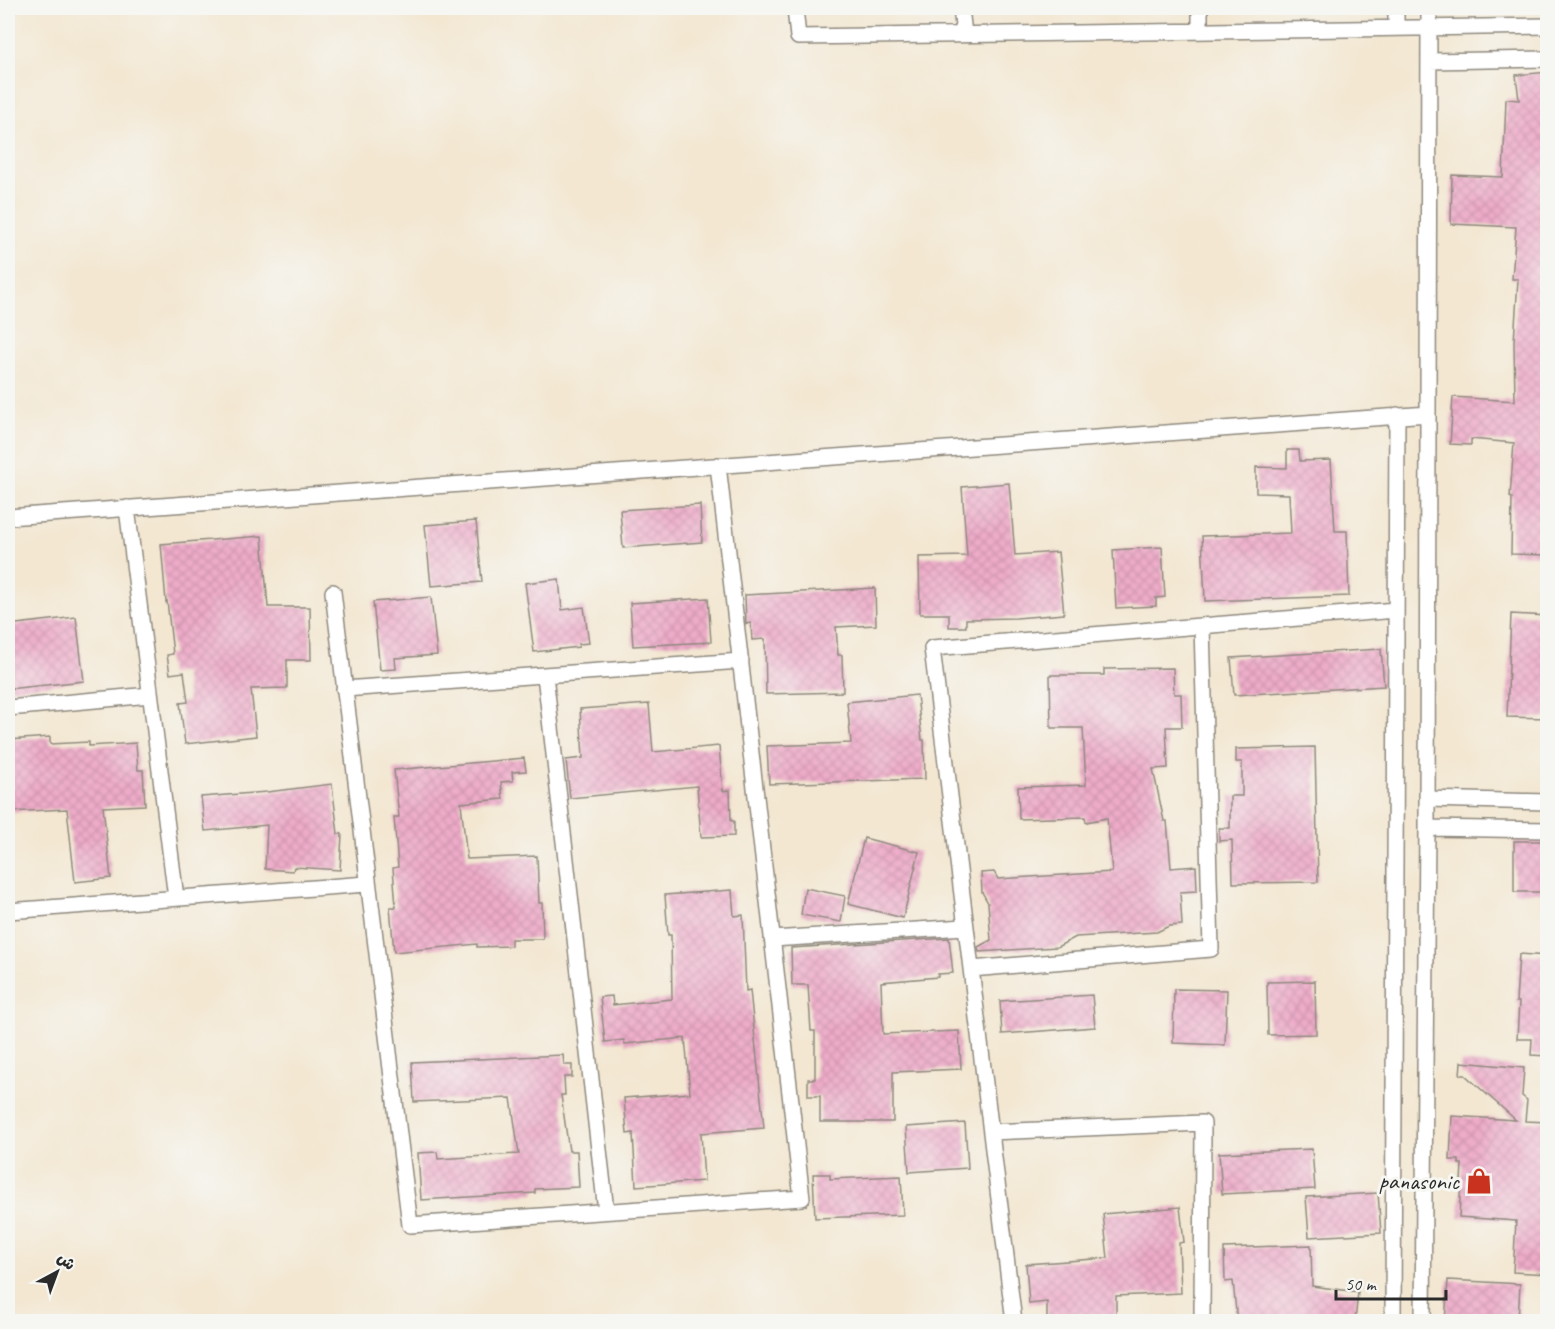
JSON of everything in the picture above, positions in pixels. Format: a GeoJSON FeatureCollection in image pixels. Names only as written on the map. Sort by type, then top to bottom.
{"type":"FeatureCollection","features":[{"type":"Feature","properties":{"kind":"street"},"geometry":{"type":"LineString","coordinates":[[795,8],[798,37],[1548,26]]}},
{"type":"Feature","properties":{"kind":"street"},"geometry":{"type":"LineString","coordinates":[[961,8],[964,34]]}},
{"type":"Feature","properties":{"kind":"street"},"geometry":{"type":"LineString","coordinates":[[1200,8],[1200,30]]}},
{"type":"Feature","properties":{"kind":"street"},"geometry":{"type":"LineString","coordinates":[[1396,8],[1396,27]]}},
{"type":"Feature","properties":{"kind":"street"},"geometry":{"type":"LineString","coordinates":[[1423,1322],[1429,8]]}},
{"type":"Feature","properties":{"kind":"street"},"geometry":{"type":"LineString","coordinates":[[1429,61],[1548,59]]}},
{"type":"Feature","properties":{"kind":"street"},"geometry":{"type":"LineString","coordinates":[[8,517],[1428,414]]}},
{"type":"Feature","properties":{"kind":"street"},"geometry":{"type":"LineString","coordinates":[[1393,1322],[1397,415]]}},
{"type":"Feature","properties":{"kind":"street"},"geometry":{"type":"LineString","coordinates":[[333,592],[410,1225],[802,1198],[718,465]]}},
{"type":"Feature","properties":{"kind":"street"},"geometry":{"type":"LineString","coordinates":[[127,508],[176,898]]}},
{"type":"Feature","properties":{"kind":"street"},"geometry":{"type":"LineString","coordinates":[[1014,1322],[932,648],[1396,610]]}},
{"type":"Feature","properties":{"kind":"street"},"geometry":{"type":"LineString","coordinates":[[971,969],[1211,949],[1202,626]]}},
{"type":"Feature","properties":{"kind":"street"},"geometry":{"type":"LineString","coordinates":[[344,689],[741,661]]}},
{"type":"Feature","properties":{"kind":"street"},"geometry":{"type":"LineString","coordinates":[[545,675],[606,1211]]}},
{"type":"Feature","properties":{"kind":"street"},"geometry":{"type":"LineString","coordinates":[[8,708],[150,695]]}},
{"type":"Feature","properties":{"kind":"street"},"geometry":{"type":"LineString","coordinates":[[1427,799],[1548,802]]}},
{"type":"Feature","properties":{"kind":"street"},"geometry":{"type":"LineString","coordinates":[[1427,828],[1548,830]]}},
{"type":"Feature","properties":{"kind":"street"},"geometry":{"type":"LineString","coordinates":[[8,911],[367,884]]}},
{"type":"Feature","properties":{"kind":"street"},"geometry":{"type":"LineString","coordinates":[[772,939],[966,927]]}},
{"type":"Feature","properties":{"kind":"street"},"geometry":{"type":"LineString","coordinates":[[991,1132],[1203,1123],[1202,1322]]}},
{"type":"Feature","properties":{"kind":"building"},"geometry":{"type":"Polygon","coordinates":[[[1548,72],[1545,108],[1548,108],[1548,555],[1511,554],[1512,498],[1510,497],[1514,443],[1471,439],[1471,445],[1450,444],[1453,397],[1515,401],[1514,342],[1518,279],[1512,279],[1516,227],[1451,224],[1452,175],[1503,177],[1506,99],[1519,100],[1516,75],[1548,72]]]}},
{"type":"Feature","properties":{"kind":"building"},"geometry":{"type":"Polygon","coordinates":[[[1287,450],[1299,450],[1300,461],[1331,460],[1335,531],[1347,531],[1349,596],[1205,601],[1202,536],[1291,533],[1289,494],[1256,493],[1256,467],[1287,468],[1287,450]]]}},
{"type":"Feature","properties":{"kind":"building"},"geometry":{"type":"Polygon","coordinates":[[[1009,483],[1015,555],[1058,552],[1064,614],[966,619],[966,627],[949,627],[949,614],[920,614],[919,557],[967,556],[962,487],[1009,483]]]}},
{"type":"Feature","properties":{"kind":"building"},"geometry":{"type":"Polygon","coordinates":[[[700,505],[702,542],[623,548],[620,510],[700,505]]]}},
{"type":"Feature","properties":{"kind":"building"},"geometry":{"type":"Polygon","coordinates":[[[476,521],[482,582],[431,586],[425,525],[476,521]]]}},
{"type":"Feature","properties":{"kind":"building"},"geometry":{"type":"Polygon","coordinates":[[[262,536],[268,607],[310,607],[311,660],[287,660],[287,688],[251,689],[256,736],[185,744],[180,703],[188,702],[184,672],[170,674],[167,655],[173,654],[161,544],[262,536]]]}},
{"type":"Feature","properties":{"kind":"building"},"geometry":{"type":"Polygon","coordinates":[[[1162,547],[1165,597],[1156,598],[1156,606],[1116,608],[1113,550],[1162,547]]]}},
{"type":"Feature","properties":{"kind":"building"},"geometry":{"type":"Polygon","coordinates":[[[559,579],[562,610],[584,607],[589,643],[579,644],[579,647],[534,652],[525,583],[559,579]]]}},
{"type":"Feature","properties":{"kind":"building"},"geometry":{"type":"Polygon","coordinates":[[[875,588],[876,625],[836,627],[838,655],[842,655],[843,692],[766,694],[765,639],[752,640],[751,623],[746,624],[745,595],[875,588]]]}},
{"type":"Feature","properties":{"kind":"building"},"geometry":{"type":"Polygon","coordinates":[[[431,597],[437,655],[395,658],[396,669],[380,670],[373,602],[431,597]]]}},
{"type":"Feature","properties":{"kind":"building"},"geometry":{"type":"Polygon","coordinates":[[[708,598],[711,642],[633,646],[630,603],[708,598]]]}},
{"type":"Feature","properties":{"kind":"building"},"geometry":{"type":"Polygon","coordinates":[[[1511,614],[1548,616],[1548,718],[1507,717],[1511,614]]]}},
{"type":"Feature","properties":{"kind":"building"},"geometry":{"type":"Polygon","coordinates":[[[76,617],[84,681],[8,689],[8,625],[76,617]]]}},
{"type":"Feature","properties":{"kind":"building"},"geometry":{"type":"Polygon","coordinates":[[[1381,649],[1384,686],[1234,695],[1231,658],[1381,649]]]}},
{"type":"Feature","properties":{"kind":"building"},"geometry":{"type":"Polygon","coordinates":[[[1173,668],[1174,694],[1181,694],[1182,727],[1166,727],[1168,768],[1153,769],[1164,821],[1167,821],[1171,868],[1196,866],[1197,891],[1180,892],[1182,925],[1169,926],[1157,932],[1076,937],[1057,947],[979,952],[978,947],[991,940],[988,903],[982,892],[981,873],[994,872],[998,879],[1112,872],[1107,818],[1086,822],[1085,817],[1019,819],[1018,787],[1086,785],[1083,728],[1051,728],[1050,675],[1104,675],[1104,669],[1173,668]]]}},
{"type":"Feature","properties":{"kind":"building"},"geometry":{"type":"Polygon","coordinates":[[[917,695],[922,740],[924,740],[925,779],[769,784],[767,746],[851,743],[847,702],[917,695]]]}},
{"type":"Feature","properties":{"kind":"building"},"geometry":{"type":"Polygon","coordinates":[[[649,704],[653,752],[719,746],[723,791],[730,790],[734,836],[701,837],[697,786],[570,798],[566,760],[583,758],[580,709],[649,704]]]}},
{"type":"Feature","properties":{"kind":"building"},"geometry":{"type":"Polygon","coordinates":[[[50,737],[50,744],[89,742],[89,746],[136,743],[138,770],[143,770],[145,805],[103,807],[111,878],[75,882],[67,809],[8,812],[8,740],[50,737]]]}},
{"type":"Feature","properties":{"kind":"building"},"geometry":{"type":"Polygon","coordinates":[[[1315,747],[1318,882],[1233,883],[1232,840],[1219,841],[1219,828],[1230,828],[1230,796],[1242,796],[1242,762],[1236,762],[1236,749],[1315,747]]]}},
{"type":"Feature","properties":{"kind":"building"},"geometry":{"type":"Polygon","coordinates":[[[524,758],[526,771],[512,772],[513,781],[501,782],[503,799],[461,803],[467,859],[537,856],[543,939],[511,939],[511,946],[477,947],[477,944],[394,952],[390,907],[396,907],[393,868],[398,867],[394,817],[399,817],[394,770],[524,758]]]}},
{"type":"Feature","properties":{"kind":"building"},"geometry":{"type":"Polygon","coordinates":[[[332,784],[338,834],[342,834],[340,870],[294,867],[293,871],[265,869],[267,825],[205,831],[201,797],[332,784]]]}},
{"type":"Feature","properties":{"kind":"building"},"geometry":{"type":"Polygon","coordinates":[[[864,838],[919,852],[903,918],[848,904],[864,838]]]}},
{"type":"Feature","properties":{"kind":"building"},"geometry":{"type":"Polygon","coordinates":[[[1514,841],[1548,841],[1548,892],[1514,892],[1514,841]]]}},
{"type":"Feature","properties":{"kind":"building"},"geometry":{"type":"Polygon","coordinates":[[[805,888],[845,896],[841,922],[801,915],[805,888]]]}},
{"type":"Feature","properties":{"kind":"building"},"geometry":{"type":"Polygon","coordinates":[[[732,890],[734,916],[743,915],[746,991],[750,990],[764,1128],[701,1133],[704,1181],[636,1186],[633,1133],[627,1134],[624,1098],[690,1093],[685,1038],[625,1044],[624,1040],[605,1042],[600,997],[612,996],[613,1005],[672,999],[671,935],[668,935],[665,895],[732,890]]]}},
{"type":"Feature","properties":{"kind":"building"},"geometry":{"type":"Polygon","coordinates":[[[949,938],[953,973],[938,974],[938,977],[881,982],[883,1034],[959,1031],[961,1069],[893,1072],[893,1122],[820,1122],[820,1096],[808,1096],[808,1079],[815,1079],[815,1031],[811,1031],[808,985],[792,985],[791,948],[949,938]]]}},
{"type":"Feature","properties":{"kind":"building"},"geometry":{"type":"Polygon","coordinates":[[[1519,954],[1548,956],[1548,1056],[1531,1055],[1532,1039],[1517,1039],[1519,1002],[1516,1002],[1519,954]]]}},
{"type":"Feature","properties":{"kind":"building"},"geometry":{"type":"Polygon","coordinates":[[[1315,981],[1316,1034],[1268,1035],[1267,982],[1315,981]]]}},
{"type":"Feature","properties":{"kind":"building"},"geometry":{"type":"Polygon","coordinates":[[[1174,989],[1227,990],[1225,1045],[1173,1043],[1174,989]]]}},
{"type":"Feature","properties":{"kind":"building"},"geometry":{"type":"Polygon","coordinates":[[[1092,995],[1095,1027],[1002,1034],[1000,1001],[1092,995]]]}},
{"type":"Feature","properties":{"kind":"building"},"geometry":{"type":"Polygon","coordinates":[[[563,1055],[564,1065],[572,1065],[572,1077],[564,1077],[565,1095],[561,1095],[569,1151],[577,1151],[579,1187],[535,1189],[535,1193],[421,1200],[418,1153],[437,1152],[438,1159],[519,1154],[511,1098],[414,1102],[412,1062],[563,1055]]]}},
{"type":"Feature","properties":{"kind":"building"},"geometry":{"type":"Polygon","coordinates":[[[1461,1062],[1524,1068],[1522,1096],[1527,1100],[1525,1121],[1548,1122],[1548,1274],[1513,1272],[1516,1221],[1459,1217],[1462,1164],[1459,1164],[1459,1160],[1450,1160],[1452,1116],[1516,1120],[1465,1075],[1460,1075],[1461,1062]]]}},
{"type":"Feature","properties":{"kind":"building"},"geometry":{"type":"Polygon","coordinates":[[[965,1123],[968,1168],[909,1172],[906,1127],[965,1123]]]}},
{"type":"Feature","properties":{"kind":"building"},"geometry":{"type":"Polygon","coordinates":[[[1312,1149],[1315,1189],[1222,1194],[1219,1153],[1312,1149]]]}},
{"type":"Feature","properties":{"kind":"building"},"geometry":{"type":"Polygon","coordinates":[[[813,1174],[830,1174],[830,1179],[901,1176],[903,1215],[815,1218],[813,1174]]]}},
{"type":"Feature","properties":{"kind":"building"},"geometry":{"type":"Polygon","coordinates":[[[1378,1193],[1381,1233],[1309,1237],[1306,1197],[1378,1193]]]}},
{"type":"Feature","properties":{"kind":"building"},"geometry":{"type":"Polygon","coordinates":[[[1180,1207],[1184,1242],[1179,1243],[1181,1293],[1116,1296],[1116,1322],[1047,1322],[1047,1302],[1029,1304],[1026,1264],[1108,1258],[1103,1214],[1180,1207]]]}},
{"type":"Feature","properties":{"kind":"building"},"geometry":{"type":"Polygon","coordinates":[[[1311,1245],[1312,1286],[1358,1292],[1355,1322],[1237,1322],[1233,1281],[1225,1282],[1224,1248],[1311,1245]]]}},
{"type":"Feature","properties":{"kind":"building"},"geometry":{"type":"Polygon","coordinates":[[[1448,1280],[1520,1284],[1518,1322],[1445,1322],[1448,1280]]]}},
{"type":"Feature","properties":{"kind":"place","name":"panasonic"},"geometry":{"type":"Point","coordinates":[1479,1181]}}]}
